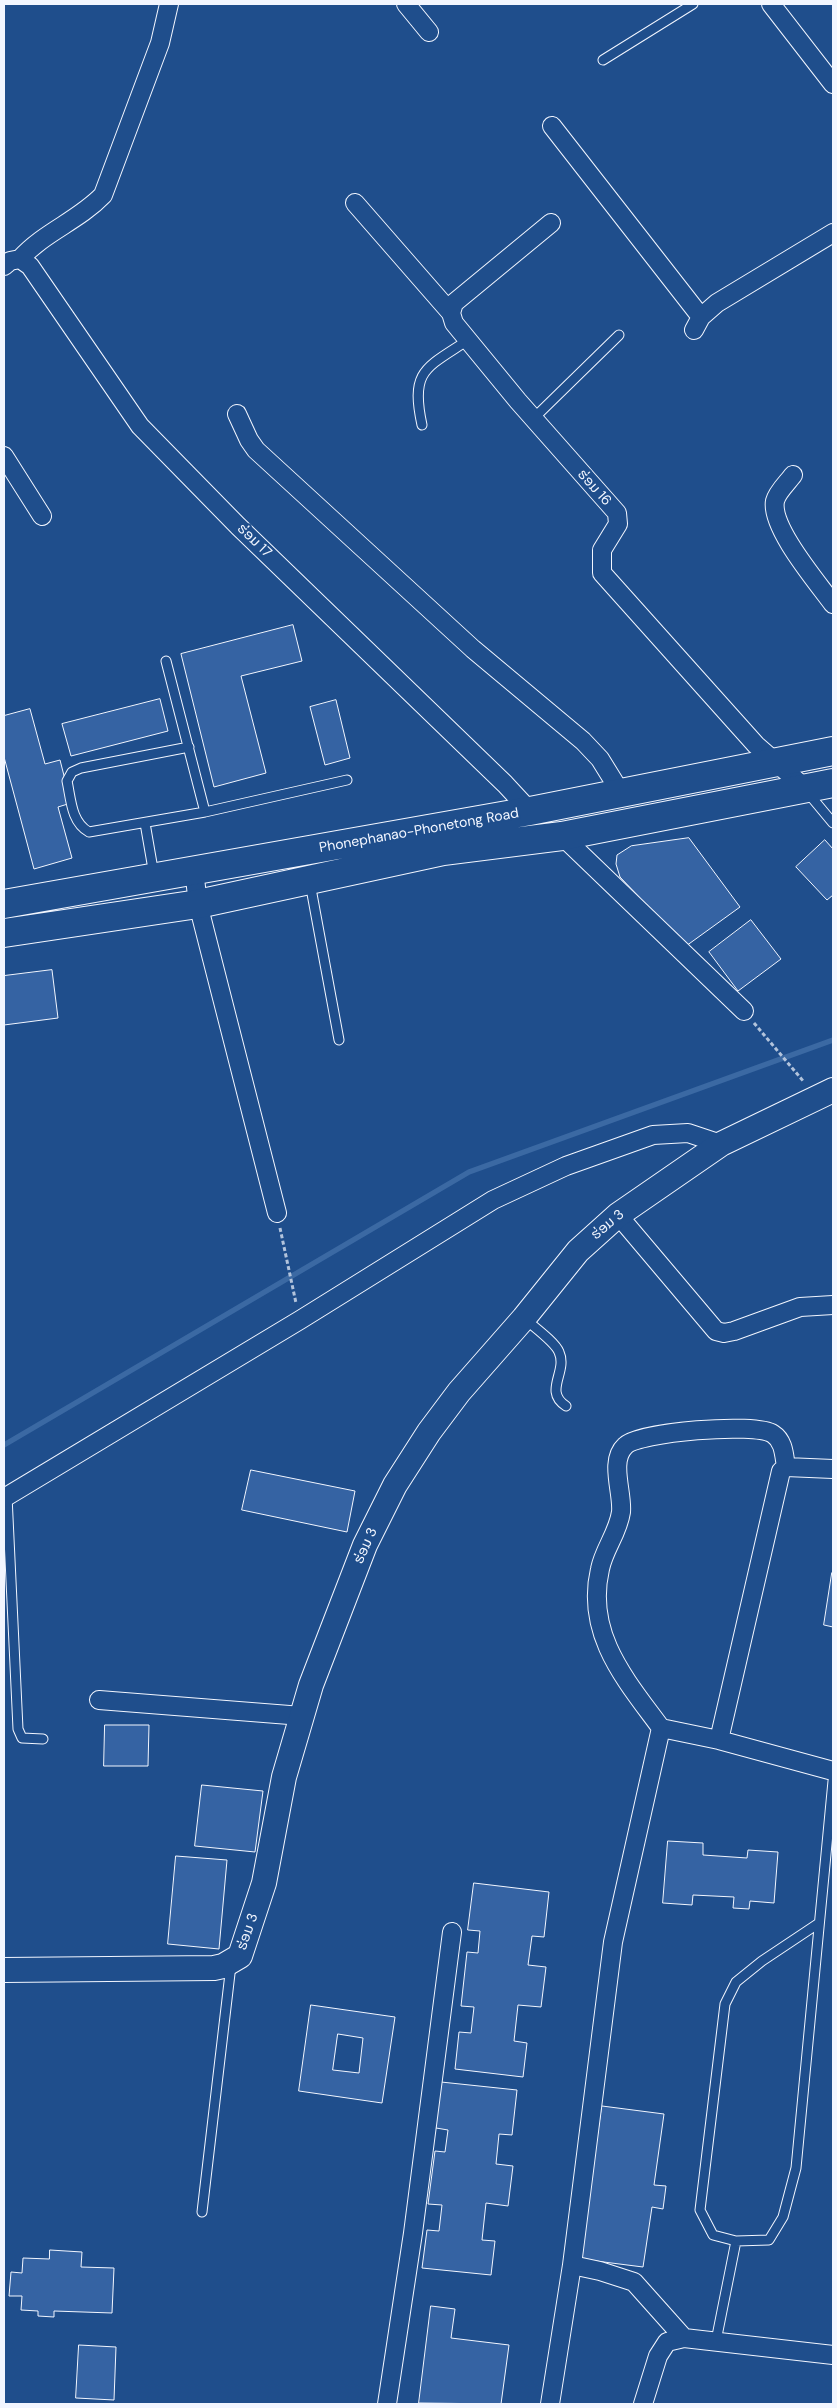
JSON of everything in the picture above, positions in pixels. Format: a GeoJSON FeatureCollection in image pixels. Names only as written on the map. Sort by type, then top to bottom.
{"type":"FeatureCollection","features":[{"type":"Feature","properties":{"kind":"main road","name":"Phonephanao-Phonetong Road"},"geometry":{"type":"LineString","coordinates":[[4,933],[198,904],[310,880],[530,811],[833,751]]}},
{"type":"Feature","properties":{"kind":"main road","name":"Phonephanao-Phonetong Road"},"geometry":{"type":"LineString","coordinates":[[4,904],[194,870],[441,839],[562,836],[804,787],[833,783]]}},
{"type":"Feature","properties":{"kind":"street"},"geometry":{"type":"LineString","coordinates":[[4,266],[10,261],[20,259],[33,244],[92,207],[103,195],[160,43],[169,4]]}},
{"type":"Feature","properties":{"kind":"street"},"geometry":{"type":"LineString","coordinates":[[406,4],[429,32]]}},
{"type":"Feature","properties":{"kind":"street"},"geometry":{"type":"LineString","coordinates":[[771,4],[833,84]]}},
{"type":"Feature","properties":{"kind":"street"},"geometry":{"type":"LineString","coordinates":[[552,126],[698,324],[717,303],[833,233]]}},
{"type":"Feature","properties":{"kind":"street","name":"ຮ່ອມ 16"},"geometry":{"type":"LineString","coordinates":[[355,203],[451,313],[454,323],[533,418],[617,513],[618,524],[602,550],[602,573],[773,762],[804,787]]}},
{"type":"Feature","properties":{"kind":"street"},"geometry":{"type":"LineString","coordinates":[[451,313],[454,304],[458,300],[551,223]]}},
{"type":"Feature","properties":{"kind":"street","name":"ຮ່ອມ 17"},"geometry":{"type":"LineString","coordinates":[[20,259],[30,266],[140,426],[238,526],[505,784],[530,811]]}},
{"type":"Feature","properties":{"kind":"street"},"geometry":{"type":"LineString","coordinates":[[237,414],[249,440],[256,450],[473,649],[583,741],[600,759],[621,793]]}},
{"type":"Feature","properties":{"kind":"street"},"geometry":{"type":"LineString","coordinates":[[4,456],[42,516]]}},
{"type":"Feature","properties":{"kind":"street"},"geometry":{"type":"LineString","coordinates":[[793,475],[776,499],[774,515],[796,553],[833,604]]}},
{"type":"Feature","properties":{"kind":"street"},"geometry":{"type":"LineString","coordinates":[[562,836],[744,1012]]}},
{"type":"Feature","properties":{"kind":"street"},"geometry":{"type":"LineString","coordinates":[[194,870],[198,904],[277,1213]]}},
{"type":"Feature","properties":{"kind":"street","name":"ຮ່ອມ 3"},"geometry":{"type":"LineString","coordinates":[[4,1970],[214,1968],[232,1962],[240,1956],[244,1949],[264,1883],[284,1777],[311,1685],[365,1546],[395,1485],[459,1392],[524,1318],[578,1251],[618,1215],[720,1144],[833,1090]]}},
{"type":"Feature","properties":{"kind":"street"},"geometry":{"type":"LineString","coordinates":[[5,1497],[300,1320],[492,1200],[566,1166],[653,1135],[688,1133],[720,1144]]}},
{"type":"Feature","properties":{"kind":"street"},"geometry":{"type":"LineString","coordinates":[[618,1215],[716,1331],[724,1333],[734,1331],[800,1307],[833,1305]]}},
{"type":"Feature","properties":{"kind":"street"},"geometry":{"type":"LineString","coordinates":[[786,1467],[783,1445],[773,1434],[757,1428],[733,1427],[654,1436],[636,1439],[626,1444],[621,1450],[618,1459],[621,1512],[615,1537],[600,1567],[595,1597],[601,1632],[622,1674],[661,1728],[719,1740],[833,1771]]}},
{"type":"Feature","properties":{"kind":"street"},"geometry":{"type":"LineString","coordinates":[[719,1740],[781,1471],[786,1467],[833,1469]]}},
{"type":"Feature","properties":{"kind":"street"},"geometry":{"type":"LineString","coordinates":[[99,1700],[302,1716]]}},
{"type":"Feature","properties":{"kind":"street"},"geometry":{"type":"LineString","coordinates":[[550,2404],[572,2265],[613,1942],[661,1728]]}},
{"type":"Feature","properties":{"kind":"street"},"geometry":{"type":"LineString","coordinates":[[387,2404],[413,2233],[452,1932]]}},
{"type":"Feature","properties":{"kind":"street"},"geometry":{"type":"LineString","coordinates":[[572,2265],[600,2271],[634,2282],[684,2338]]}},
{"type":"Feature","properties":{"kind":"street"},"geometry":{"type":"LineString","coordinates":[[643,2404],[658,2356],[667,2342],[684,2338],[833,2355]]}},
{"type":"Feature","properties":{"kind":"lane"},"geometry":{"type":"LineString","coordinates":[[603,60],[694,4]]}},
{"type":"Feature","properties":{"kind":"lane"},"geometry":{"type":"LineString","coordinates":[[533,418],[619,335]]}},
{"type":"Feature","properties":{"kind":"lane"},"geometry":{"type":"LineString","coordinates":[[422,424],[416,400],[417,385],[429,366],[468,340]]}},
{"type":"Feature","properties":{"kind":"lane"},"geometry":{"type":"LineString","coordinates":[[166,661],[206,812]]}},
{"type":"Feature","properties":{"kind":"lane"},"geometry":{"type":"LineString","coordinates":[[189,747],[81,768],[72,772],[67,781],[75,819],[88,832],[206,812],[346,780]]}},
{"type":"Feature","properties":{"kind":"lane"},"geometry":{"type":"LineString","coordinates":[[804,787],[833,823]]}},
{"type":"Feature","properties":{"kind":"lane"},"geometry":{"type":"LineString","coordinates":[[145,823],[154,877]]}},
{"type":"Feature","properties":{"kind":"lane"},"geometry":{"type":"LineString","coordinates":[[310,880],[339,1040]]}},
{"type":"Feature","properties":{"kind":"lane"},"geometry":{"type":"LineString","coordinates":[[524,1318],[559,1352],[561,1362],[555,1394],[558,1401],[566,1406]]}},
{"type":"Feature","properties":{"kind":"lane"},"geometry":{"type":"LineString","coordinates":[[5,1497],[18,1728],[22,1738],[43,1739]]}},
{"type":"Feature","properties":{"kind":"lane"},"geometry":{"type":"LineString","coordinates":[[819,1923],[762,1961],[736,1982],[725,2004],[700,2210],[713,2235],[736,2241],[769,2240],[783,2217],[796,2168],[833,1781]]}},
{"type":"Feature","properties":{"kind":"lane"},"geometry":{"type":"LineString","coordinates":[[202,2212],[232,1962]]}},
{"type":"Feature","properties":{"kind":"lane"},"geometry":{"type":"LineString","coordinates":[[716,2342],[736,2241]]}},
{"type":"Feature","properties":{"kind":"path"},"geometry":{"type":"LineString","coordinates":[[744,1012],[806,1084]]}},
{"type":"Feature","properties":{"kind":"path"},"geometry":{"type":"LineString","coordinates":[[277,1213],[300,1320]]}},
{"type":"Feature","properties":{"kind":"building"},"geometry":{"type":"Polygon","coordinates":[[[293,625],[302,661],[241,676],[266,773],[214,787],[181,654],[293,625]]]}},
{"type":"Feature","properties":{"kind":"building"},"geometry":{"type":"Polygon","coordinates":[[[160,699],[168,731],[71,756],[62,724],[160,699]]]}},
{"type":"Feature","properties":{"kind":"building"},"geometry":{"type":"Polygon","coordinates":[[[336,700],[350,758],[325,765],[310,707],[336,700]]]}},
{"type":"Feature","properties":{"kind":"building"},"geometry":{"type":"Polygon","coordinates":[[[30,709],[45,764],[60,760],[71,803],[58,807],[72,858],[34,869],[4,757],[4,716],[30,709]]]}},
{"type":"Feature","properties":{"kind":"building"},"geometry":{"type":"Polygon","coordinates":[[[689,838],[740,907],[686,946],[620,877],[616,864],[617,855],[631,846],[689,838]]]}},
{"type":"Feature","properties":{"kind":"building"},"geometry":{"type":"Polygon","coordinates":[[[825,840],[833,849],[833,895],[827,900],[796,867],[825,840]]]}},
{"type":"Feature","properties":{"kind":"building"},"geometry":{"type":"Polygon","coordinates":[[[751,920],[781,959],[738,991],[709,952],[751,920]]]}},
{"type":"Feature","properties":{"kind":"building"},"geometry":{"type":"Polygon","coordinates":[[[52,970],[58,1018],[4,1025],[4,976],[52,970]]]}},
{"type":"Feature","properties":{"kind":"building"},"geometry":{"type":"Polygon","coordinates":[[[251,1470],[355,1491],[347,1532],[242,1510],[251,1470]]]}},
{"type":"Feature","properties":{"kind":"building"},"geometry":{"type":"Polygon","coordinates":[[[833,1574],[833,1627],[824,1625],[833,1574]]]}},
{"type":"Feature","properties":{"kind":"building"},"geometry":{"type":"Polygon","coordinates":[[[105,1725],[149,1725],[148,1766],[104,1766],[105,1725]]]}},
{"type":"Feature","properties":{"kind":"building"},"geometry":{"type":"Polygon","coordinates":[[[202,1785],[263,1791],[255,1852],[195,1846],[202,1785]]]}},
{"type":"Feature","properties":{"kind":"building"},"geometry":{"type":"Polygon","coordinates":[[[668,1841],[703,1843],[703,1855],[747,1858],[748,1850],[778,1852],[774,1903],[750,1901],[749,1909],[733,1908],[734,1897],[693,1895],[692,1905],[663,1903],[668,1841]]]}},
{"type":"Feature","properties":{"kind":"building"},"geometry":{"type":"Polygon","coordinates":[[[176,1856],[227,1860],[219,1949],[168,1944],[176,1856]]]}},
{"type":"Feature","properties":{"kind":"building"},"geometry":{"type":"Polygon","coordinates":[[[474,1883],[549,1892],[544,1937],[532,1936],[528,1965],[546,1967],[541,2007],[518,2005],[514,2041],[527,2043],[523,2077],[455,2069],[459,2032],[471,2033],[474,2007],[461,2006],[467,1952],[478,1953],[480,1931],[468,1930],[474,1883]]]}},
{"type":"Feature","properties":{"kind":"building"},"geometry":{"type":"Polygon","coordinates":[[[311,2005],[395,2017],[382,2103],[299,2091],[311,2005]],[[338,2034],[333,2070],[359,2073],[363,2038],[338,2034]]]}},
{"type":"Feature","properties":{"kind":"building"},"geometry":{"type":"Polygon","coordinates":[[[441,2082],[517,2090],[512,2135],[499,2134],[496,2164],[513,2166],[508,2206],[486,2203],[482,2240],[495,2241],[491,2275],[422,2268],[427,2230],[439,2231],[442,2205],[428,2204],[435,2151],[445,2152],[448,2130],[436,2128],[441,2082]]]}},
{"type":"Feature","properties":{"kind":"building"},"geometry":{"type":"Polygon","coordinates":[[[602,2106],[664,2114],[654,2185],[666,2186],[663,2209],[652,2207],[643,2267],[580,2259],[602,2106]]]}},
{"type":"Feature","properties":{"kind":"building"},"geometry":{"type":"Polygon","coordinates":[[[50,2250],[82,2252],[81,2267],[114,2268],[112,2313],[54,2311],[54,2317],[38,2316],[38,2311],[21,2310],[22,2296],[9,2296],[11,2272],[22,2273],[23,2258],[49,2259],[50,2250]]]}},
{"type":"Feature","properties":{"kind":"building"},"geometry":{"type":"Polygon","coordinates":[[[431,2306],[455,2309],[451,2338],[509,2345],[501,2404],[419,2403],[431,2306]]]}},
{"type":"Feature","properties":{"kind":"building"},"geometry":{"type":"Polygon","coordinates":[[[79,2345],[116,2347],[114,2400],[76,2398],[79,2345]]]}},
{"type":"Feature","properties":{"kind":"waterway"},"geometry":{"type":"LineString","coordinates":[[4,1445],[469,1172],[833,1040]]}}]}
